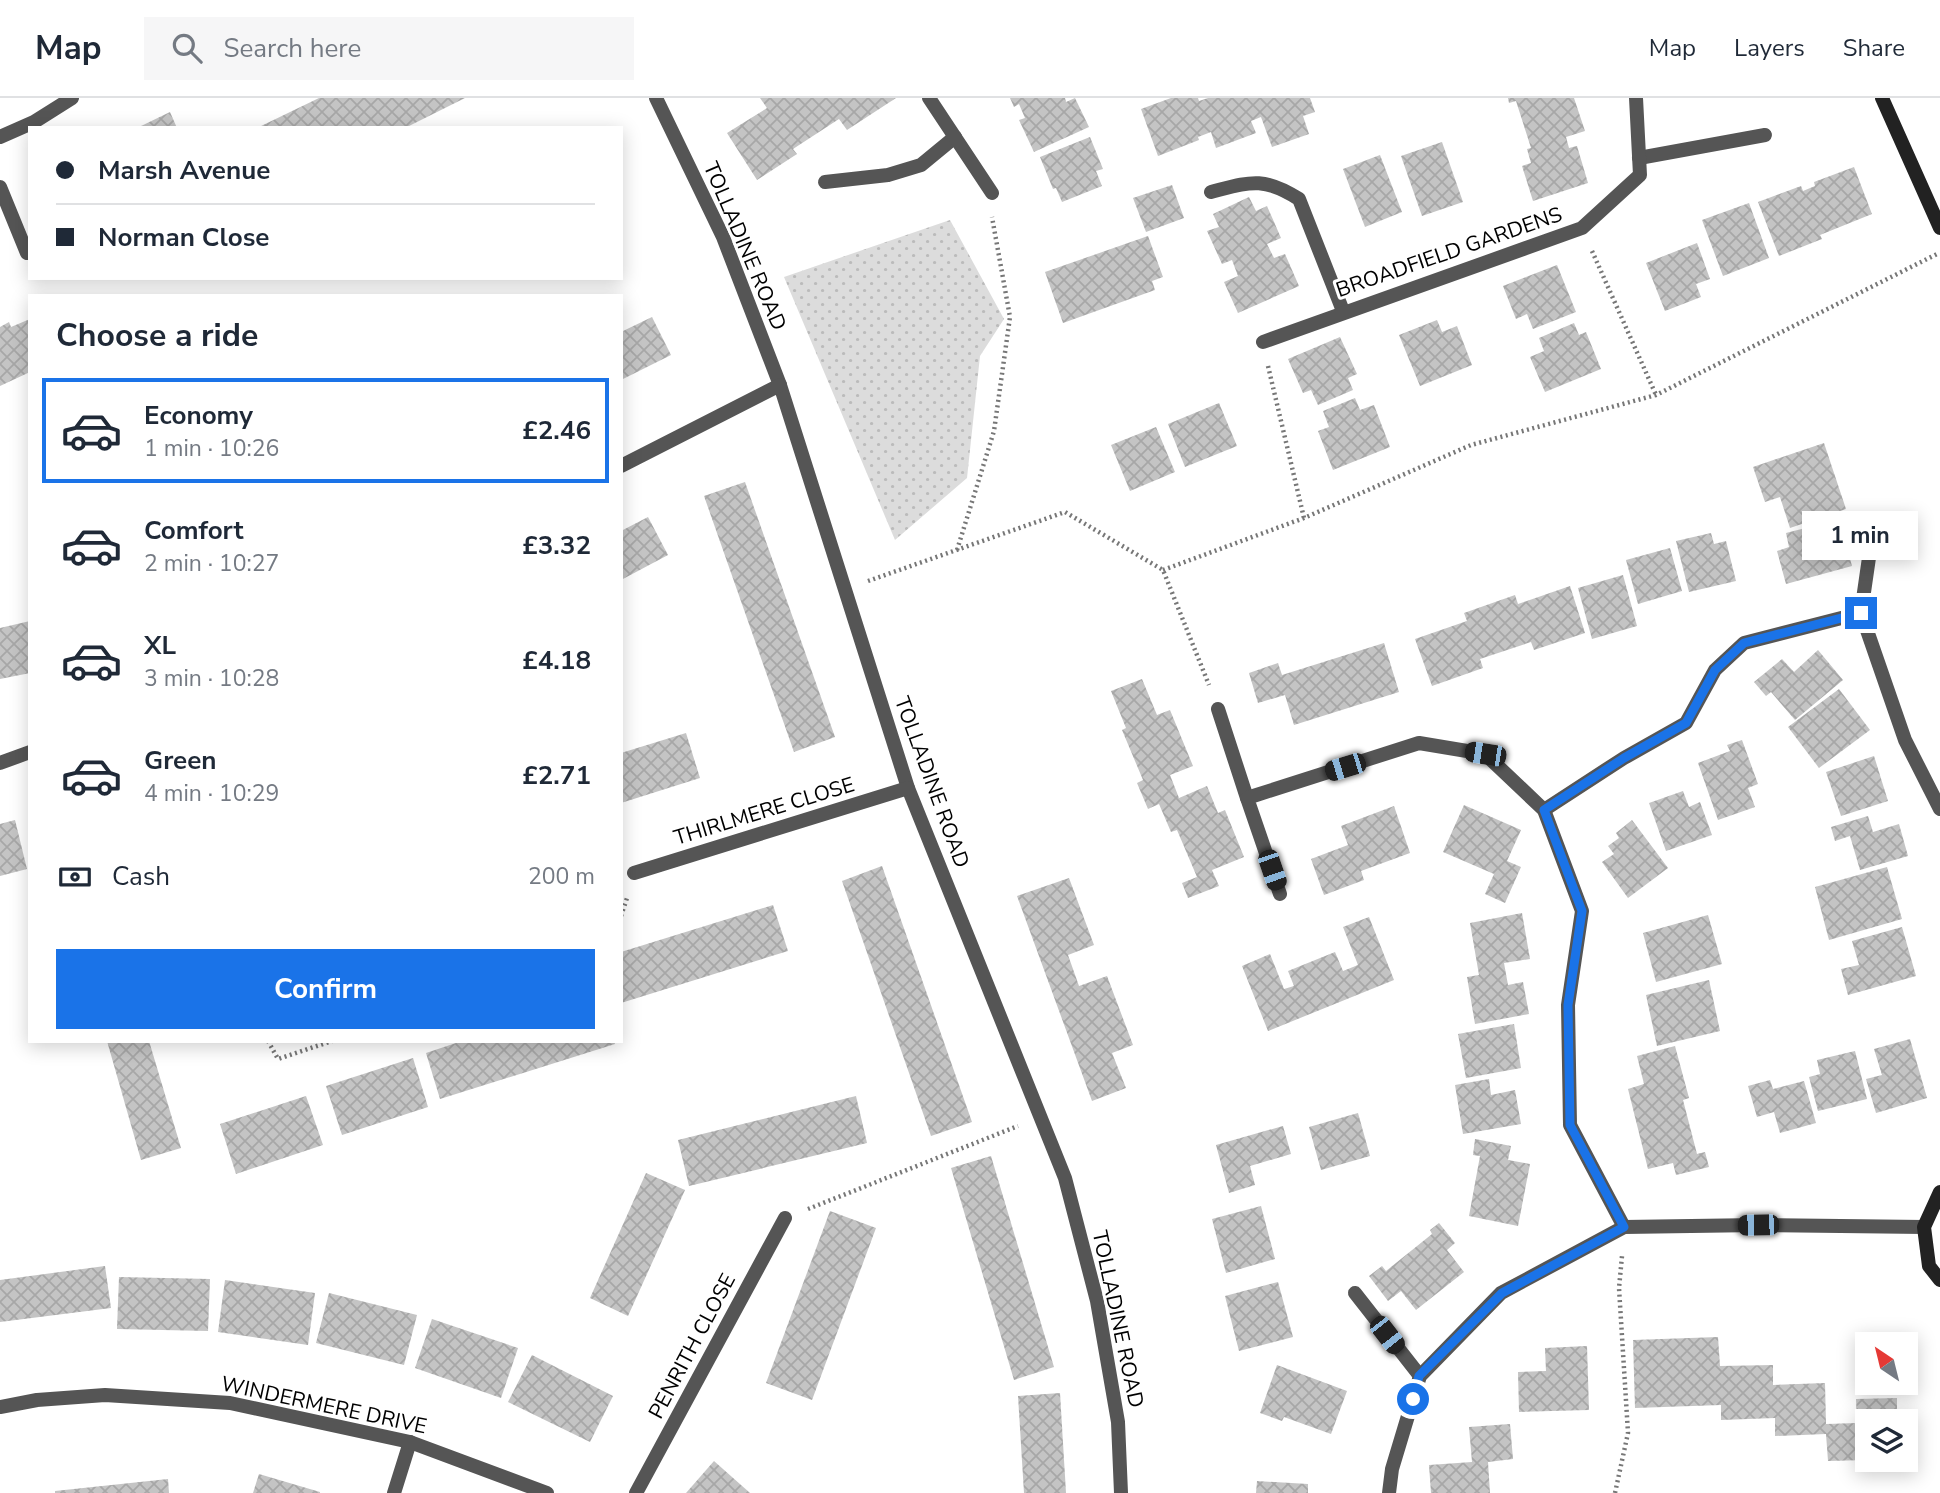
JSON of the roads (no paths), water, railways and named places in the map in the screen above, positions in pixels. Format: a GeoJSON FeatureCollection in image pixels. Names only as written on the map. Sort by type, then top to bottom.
{"type":"FeatureCollection","features":[{"type":"Feature","properties":{"kind":"main road"},"geometry":{"type":"LineString","coordinates":[[1882,98],[1940,228]]}},
{"type":"Feature","properties":{"kind":"main road"},"geometry":{"type":"LineString","coordinates":[[1940,1192],[1924,1227],[1928,1266],[1940,1280]]}},
{"type":"Feature","properties":{"kind":"street"},"geometry":{"type":"LineString","coordinates":[[0,137],[34,122],[72,98]]}},
{"type":"Feature","properties":{"kind":"street","name":"TOLLADINE ROAD"},"geometry":{"type":"LineString","coordinates":[[656,98],[723,237],[780,385],[908,788],[1065,1178],[1097,1301],[1118,1422],[1121,1493]]}},
{"type":"Feature","properties":{"kind":"street"},"geometry":{"type":"LineString","coordinates":[[929,98],[992,193]]}},
{"type":"Feature","properties":{"kind":"street","name":"BROADFIELD GARDENS"},"geometry":{"type":"LineString","coordinates":[[1263,341],[1582,228],[1640,176],[1636,98]]}},
{"type":"Feature","properties":{"kind":"street"},"geometry":{"type":"LineString","coordinates":[[1639,158],[1765,135]]}},
{"type":"Feature","properties":{"kind":"street"},"geometry":{"type":"LineString","coordinates":[[825,182],[888,175],[921,165],[955,137]]}},
{"type":"Feature","properties":{"kind":"street"},"geometry":{"type":"LineString","coordinates":[[1211,192],[1258,181],[1283,189],[1299,199],[1343,311]]}},
{"type":"Feature","properties":{"kind":"street"},"geometry":{"type":"LineString","coordinates":[[0,187],[27,253]]}},
{"type":"Feature","properties":{"kind":"street"},"geometry":{"type":"LineString","coordinates":[[623,465],[780,385]]}},
{"type":"Feature","properties":{"kind":"street"},"geometry":{"type":"LineString","coordinates":[[1874,523],[1861,613],[1905,740],[1940,809]]}},
{"type":"Feature","properties":{"kind":"street"},"geometry":{"type":"LineString","coordinates":[[1544,810],[1624,758],[1686,723],[1715,670],[1744,643],[1861,613]]}},
{"type":"Feature","properties":{"kind":"street"},"geometry":{"type":"LineString","coordinates":[[1218,709],[1280,894]]}},
{"type":"Feature","properties":{"kind":"street"},"geometry":{"type":"LineString","coordinates":[[1247,798],[1419,743],[1485,754],[1544,810],[1582,911],[1568,1005],[1570,1125],[1624,1227]]}},
{"type":"Feature","properties":{"kind":"street"},"geometry":{"type":"LineString","coordinates":[[0,763],[28,753]]}},
{"type":"Feature","properties":{"kind":"street","name":"THIRLMERE CLOSE"},"geometry":{"type":"LineString","coordinates":[[634,873],[908,788]]}},
{"type":"Feature","properties":{"kind":"street","name":"PENRITH CLOSE"},"geometry":{"type":"LineString","coordinates":[[636,1493],[785,1218]]}},
{"type":"Feature","properties":{"kind":"street"},"geometry":{"type":"LineString","coordinates":[[1389,1493],[1392,1469],[1419,1376],[1502,1293],[1624,1227],[1924,1227]]}},
{"type":"Feature","properties":{"kind":"street"},"geometry":{"type":"LineString","coordinates":[[1354,1293],[1419,1376]]}},
{"type":"Feature","properties":{"kind":"street","name":"WINDERMERE DRIVE"},"geometry":{"type":"LineString","coordinates":[[0,1407],[105,1395],[230,1403],[410,1442],[547,1493]]}},
{"type":"Feature","properties":{"kind":"street"},"geometry":{"type":"LineString","coordinates":[[394,1493],[410,1442]]}}]}
